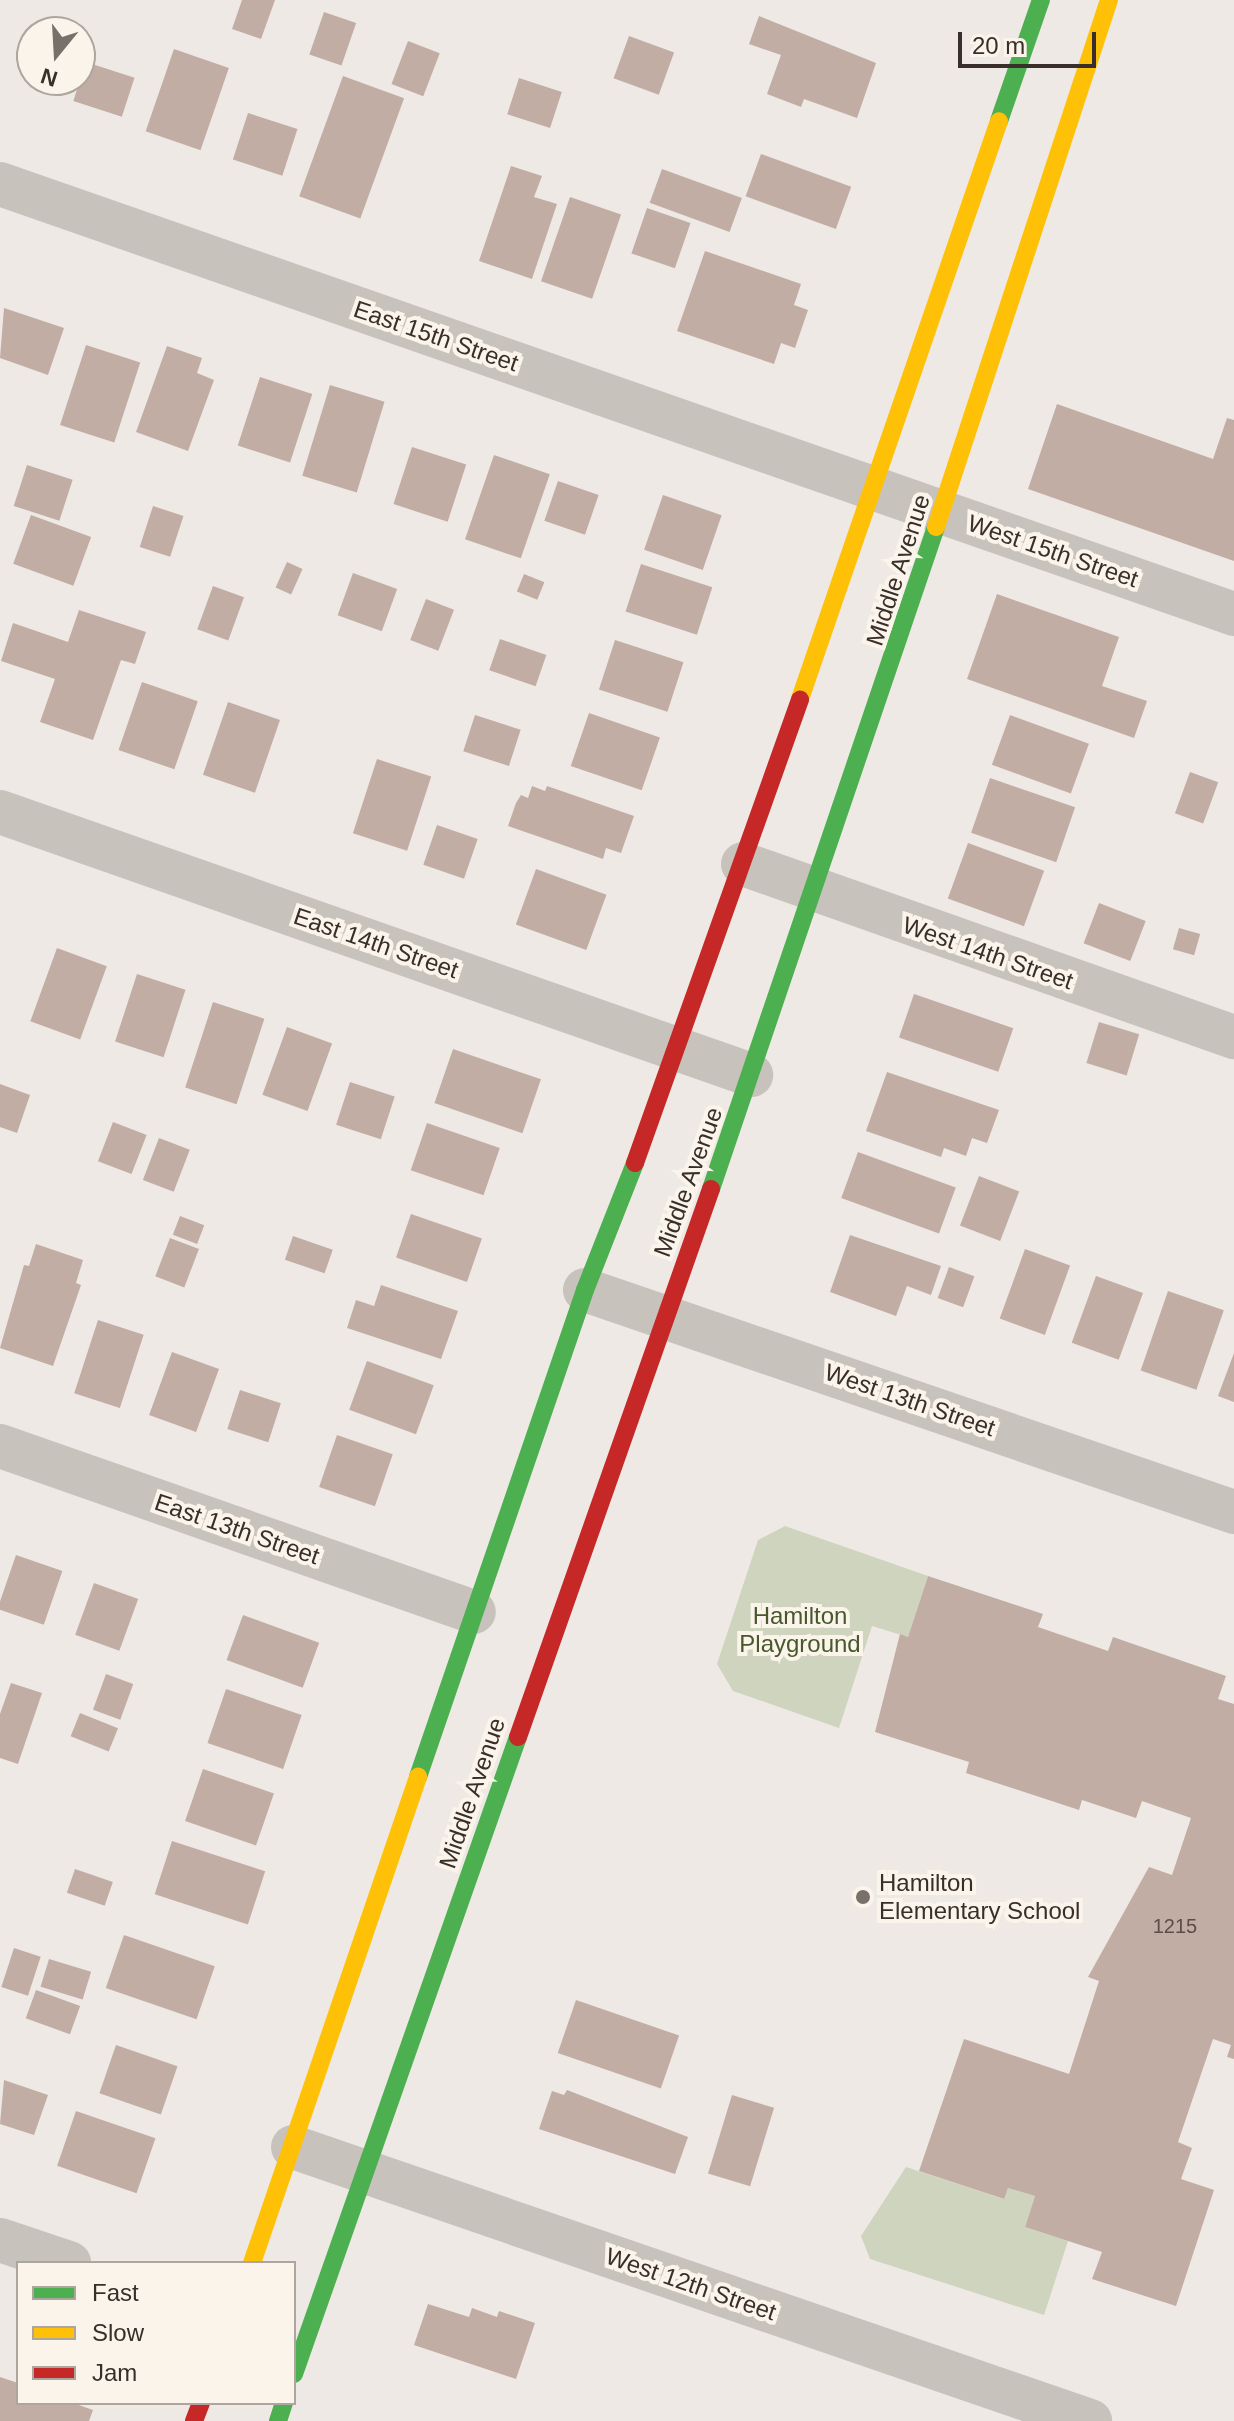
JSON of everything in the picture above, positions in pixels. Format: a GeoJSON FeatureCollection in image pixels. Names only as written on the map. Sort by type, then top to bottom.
{"type":"FeatureCollection","features":[{"type":"Feature","properties":{"kind":"main road","name":"Middle Avenue"},"geometry":{"type":"LineString","coordinates":[[253,2261],[585,1290],[679,1049],[1041,0]]}},
{"type":"Feature","properties":{"kind":"main road","name":"Middle Avenue"},"geometry":{"type":"LineString","coordinates":[[298,2351],[816,891],[1109,0]]}},
{"type":"Feature","properties":{"kind":"street","name":"East 15th Street"},"geometry":{"type":"LineString","coordinates":[[0,184],[872,488]]}},
{"type":"Feature","properties":{"kind":"street","name":"West 15th Street"},"geometry":{"type":"LineString","coordinates":[[872,488],[1234,614]]}},
{"type":"Feature","properties":{"kind":"street","name":"East 14th Street"},"geometry":{"type":"LineString","coordinates":[[0,812],[751,1075]]}},
{"type":"Feature","properties":{"kind":"street","name":"West 14th Street"},"geometry":{"type":"LineString","coordinates":[[743,864],[1234,1037]]}},
{"type":"Feature","properties":{"kind":"street","name":"West 13th Street"},"geometry":{"type":"LineString","coordinates":[[585,1290],[1234,1512]]}},
{"type":"Feature","properties":{"kind":"street","name":"East 13th Street"},"geometry":{"type":"LineString","coordinates":[[0,1446],[474,1612]]}},
{"type":"Feature","properties":{"kind":"street","name":"West 12th Street"},"geometry":{"type":"LineString","coordinates":[[293,2147],[1090,2421]]}},
{"type":"Feature","properties":{"kind":"street"},"geometry":{"type":"LineString","coordinates":[[0,2240],[63,2261]]}},
{"type":"Feature","properties":{"kind":"green space","name":"Hamilton Playground"},"geometry":{"type":"Polygon","coordinates":[[[785,1526],[928,1576],[908,1637],[872,1626],[839,1728],[733,1691],[717,1664],[758,1540],[785,1526]]]}},
{"type":"Feature","properties":{"kind":"green space"},"geometry":{"type":"Polygon","coordinates":[[[906,2167],[1003,2199],[1008,2188],[1035,2196],[1025,2227],[1068,2241],[1044,2315],[870,2259],[861,2236],[906,2167]]]}},
{"type":"Feature","properties":{"kind":"building"},"geometry":{"type":"Polygon","coordinates":[[[242,0],[275,0],[261,39],[232,29],[242,0]]]}},
{"type":"Feature","properties":{"kind":"building"},"geometry":{"type":"Polygon","coordinates":[[[324,12],[356,23],[341,66],[309,55],[324,12]]]}},
{"type":"Feature","properties":{"kind":"building"},"geometry":{"type":"Polygon","coordinates":[[[759,16],[876,63],[857,118],[804,99],[801,107],[767,94],[781,55],[749,44],[759,16]]]}},
{"type":"Feature","properties":{"kind":"building"},"geometry":{"type":"Polygon","coordinates":[[[629,36],[674,52],[659,95],[614,78],[629,36]]]}},
{"type":"Feature","properties":{"kind":"building"},"geometry":{"type":"Polygon","coordinates":[[[408,41],[440,53],[423,96],[392,84],[408,41]]]}},
{"type":"Feature","properties":{"kind":"building"},"geometry":{"type":"Polygon","coordinates":[[[174,49],[229,68],[201,150],[146,131],[174,49]]]}},
{"type":"Feature","properties":{"kind":"building"},"geometry":{"type":"Polygon","coordinates":[[[96,65],[135,78],[122,117],[73,101],[75,96],[96,96],[96,65]]]}},
{"type":"Feature","properties":{"kind":"building"},"geometry":{"type":"Polygon","coordinates":[[[343,76],[404,98],[360,219],[299,196],[343,76]]]}},
{"type":"Feature","properties":{"kind":"building"},"geometry":{"type":"Polygon","coordinates":[[[519,78],[562,92],[550,128],[507,114],[519,78]]]}},
{"type":"Feature","properties":{"kind":"building"},"geometry":{"type":"Polygon","coordinates":[[[248,113],[297,129],[282,176],[233,160],[248,113]]]}},
{"type":"Feature","properties":{"kind":"building"},"geometry":{"type":"Polygon","coordinates":[[[761,154],[851,187],[836,229],[746,196],[761,154]]]}},
{"type":"Feature","properties":{"kind":"building"},"geometry":{"type":"Polygon","coordinates":[[[511,166],[542,176],[534,197],[557,204],[532,279],[479,261],[511,166]]]}},
{"type":"Feature","properties":{"kind":"building"},"geometry":{"type":"Polygon","coordinates":[[[662,169],[742,198],[730,232],[650,203],[662,169]]]}},
{"type":"Feature","properties":{"kind":"building"},"geometry":{"type":"Polygon","coordinates":[[[570,197],[621,215],[592,299],[541,281],[570,197]]]}},
{"type":"Feature","properties":{"kind":"building"},"geometry":{"type":"Polygon","coordinates":[[[647,208],[690,223],[675,268],[631,253],[647,208]]]}},
{"type":"Feature","properties":{"kind":"building"},"geometry":{"type":"Polygon","coordinates":[[[705,251],[801,284],[794,305],[808,310],[795,348],[781,343],[774,364],[677,331],[705,251]]]}},
{"type":"Feature","properties":{"kind":"building"},"geometry":{"type":"Polygon","coordinates":[[[4,308],[64,328],[48,375],[0,358],[4,308]]]}},
{"type":"Feature","properties":{"kind":"building"},"geometry":{"type":"Polygon","coordinates":[[[86,345],[140,363],[114,443],[60,425],[86,345]]]}},
{"type":"Feature","properties":{"kind":"building"},"geometry":{"type":"Polygon","coordinates":[[[167,346],[202,358],[197,373],[214,380],[188,451],[136,432],[167,346]]]}},
{"type":"Feature","properties":{"kind":"building"},"geometry":{"type":"Polygon","coordinates":[[[260,377],[312,394],[290,462],[238,445],[260,377]]]}},
{"type":"Feature","properties":{"kind":"building"},"geometry":{"type":"Polygon","coordinates":[[[330,385],[385,402],[357,493],[302,476],[330,385]]]}},
{"type":"Feature","properties":{"kind":"building"},"geometry":{"type":"Polygon","coordinates":[[[1057,404],[1213,459],[1227,418],[1234,420],[1234,561],[1028,489],[1057,404]]]}},
{"type":"Feature","properties":{"kind":"building"},"geometry":{"type":"Polygon","coordinates":[[[412,447],[466,465],[448,522],[393,504],[412,447]]]}},
{"type":"Feature","properties":{"kind":"building"},"geometry":{"type":"Polygon","coordinates":[[[494,455],[550,474],[521,558],[465,539],[494,455]]]}},
{"type":"Feature","properties":{"kind":"building"},"geometry":{"type":"Polygon","coordinates":[[[27,465],[73,480],[59,521],[14,506],[27,465]]]}},
{"type":"Feature","properties":{"kind":"building"},"geometry":{"type":"Polygon","coordinates":[[[558,481],[599,495],[585,535],[544,521],[558,481]]]}},
{"type":"Feature","properties":{"kind":"building"},"geometry":{"type":"Polygon","coordinates":[[[663,495],[722,515],[703,570],[644,550],[663,495]]]}},
{"type":"Feature","properties":{"kind":"building"},"geometry":{"type":"Polygon","coordinates":[[[153,506],[183,516],[170,557],[140,547],[153,506]]]}},
{"type":"Feature","properties":{"kind":"building"},"geometry":{"type":"Polygon","coordinates":[[[31,515],[91,537],[73,586],[13,564],[31,515]]]}},
{"type":"Feature","properties":{"kind":"building"},"geometry":{"type":"Polygon","coordinates":[[[287,562],[303,569],[291,594],[276,588],[287,562]]]}},
{"type":"Feature","properties":{"kind":"building"},"geometry":{"type":"Polygon","coordinates":[[[641,564],[712,587],[697,635],[626,612],[641,564]]]}},
{"type":"Feature","properties":{"kind":"building"},"geometry":{"type":"Polygon","coordinates":[[[353,573],[397,589],[382,631],[338,615],[353,573]]]}},
{"type":"Feature","properties":{"kind":"building"},"geometry":{"type":"Polygon","coordinates":[[[524,574],[544,582],[537,600],[517,592],[524,574]]]}},
{"type":"Feature","properties":{"kind":"building"},"geometry":{"type":"Polygon","coordinates":[[[213,586],[244,597],[228,641],[197,629],[213,586]]]}},
{"type":"Feature","properties":{"kind":"building"},"geometry":{"type":"Polygon","coordinates":[[[997,594],[1119,637],[1102,686],[1147,701],[1134,738],[967,679],[997,594]]]}},
{"type":"Feature","properties":{"kind":"building"},"geometry":{"type":"Polygon","coordinates":[[[426,599],[454,610],[438,651],[410,640],[426,599]]]}},
{"type":"Feature","properties":{"kind":"building"},"geometry":{"type":"Polygon","coordinates":[[[79,610],[146,632],[135,664],[121,660],[93,740],[40,722],[55,679],[1,661],[13,623],[68,642],[79,610]]]}},
{"type":"Feature","properties":{"kind":"building"},"geometry":{"type":"Polygon","coordinates":[[[500,639],[546,655],[536,686],[489,670],[500,639]]]}},
{"type":"Feature","properties":{"kind":"building"},"geometry":{"type":"Polygon","coordinates":[[[615,640],[683,662],[667,712],[599,689],[615,640]]]}},
{"type":"Feature","properties":{"kind":"building"},"geometry":{"type":"Polygon","coordinates":[[[142,682],[198,701],[174,769],[119,750],[142,682]]]}},
{"type":"Feature","properties":{"kind":"building"},"geometry":{"type":"Polygon","coordinates":[[[228,702],[280,720],[255,793],[203,775],[228,702]]]}},
{"type":"Feature","properties":{"kind":"building"},"geometry":{"type":"Polygon","coordinates":[[[589,713],[660,737],[642,790],[571,766],[589,713]]]}},
{"type":"Feature","properties":{"kind":"building"},"geometry":{"type":"Polygon","coordinates":[[[475,715],[521,730],[509,766],[463,751],[475,715]]]}},
{"type":"Feature","properties":{"kind":"building"},"geometry":{"type":"Polygon","coordinates":[[[1010,715],[1089,744],[1071,794],[992,765],[1010,715]]]}},
{"type":"Feature","properties":{"kind":"building"},"geometry":{"type":"Polygon","coordinates":[[[377,759],[431,777],[407,851],[353,833],[377,759]]]}},
{"type":"Feature","properties":{"kind":"building"},"geometry":{"type":"Polygon","coordinates":[[[1190,772],[1218,782],[1203,824],[1175,813],[1190,772]]]}},
{"type":"Feature","properties":{"kind":"building"},"geometry":{"type":"Polygon","coordinates":[[[990,778],[1075,807],[1056,862],[971,833],[990,778]]]}},
{"type":"Feature","properties":{"kind":"building"},"geometry":{"type":"Polygon","coordinates":[[[532,786],[545,791],[547,786],[634,816],[621,853],[606,848],[603,859],[508,826],[516,803],[521,795],[528,798],[532,786]]]}},
{"type":"Feature","properties":{"kind":"building"},"geometry":{"type":"Polygon","coordinates":[[[437,825],[478,839],[464,879],[423,865],[437,825]]]}},
{"type":"Feature","properties":{"kind":"building"},"geometry":{"type":"Polygon","coordinates":[[[968,843],[1044,871],[1024,926],[948,898],[968,843]]]}},
{"type":"Feature","properties":{"kind":"building"},"geometry":{"type":"Polygon","coordinates":[[[536,869],[606,895],[586,950],[516,924],[536,869]]]}},
{"type":"Feature","properties":{"kind":"building"},"geometry":{"type":"Polygon","coordinates":[[[1099,903],[1146,921],[1130,961],[1084,943],[1099,903]]]}},
{"type":"Feature","properties":{"kind":"building"},"geometry":{"type":"Polygon","coordinates":[[[1179,928],[1200,934],[1194,955],[1173,949],[1179,928]]]}},
{"type":"Feature","properties":{"kind":"building"},"geometry":{"type":"Polygon","coordinates":[[[57,948],[107,966],[80,1039],[30,1021],[57,948]]]}},
{"type":"Feature","properties":{"kind":"building"},"geometry":{"type":"Polygon","coordinates":[[[137,974],[186,990],[164,1057],[115,1042],[137,974]]]}},
{"type":"Feature","properties":{"kind":"building"},"geometry":{"type":"Polygon","coordinates":[[[914,994],[1013,1028],[998,1072],[899,1037],[914,994]]]}},
{"type":"Feature","properties":{"kind":"building"},"geometry":{"type":"Polygon","coordinates":[[[213,1002],[264,1019],[237,1104],[185,1088],[213,1002]]]}},
{"type":"Feature","properties":{"kind":"building"},"geometry":{"type":"Polygon","coordinates":[[[1099,1022],[1139,1034],[1127,1075],[1086,1063],[1099,1022]]]}},
{"type":"Feature","properties":{"kind":"building"},"geometry":{"type":"Polygon","coordinates":[[[287,1027],[332,1043],[307,1111],[262,1095],[287,1027]]]}},
{"type":"Feature","properties":{"kind":"building"},"geometry":{"type":"Polygon","coordinates":[[[453,1049],[541,1079],[522,1133],[434,1103],[453,1049]]]}},
{"type":"Feature","properties":{"kind":"building"},"geometry":{"type":"Polygon","coordinates":[[[887,1072],[999,1110],[987,1143],[972,1138],[966,1156],[944,1148],[941,1157],[866,1131],[887,1072]]]}},
{"type":"Feature","properties":{"kind":"building"},"geometry":{"type":"Polygon","coordinates":[[[350,1082],[395,1097],[381,1139],[336,1125],[350,1082]]]}},
{"type":"Feature","properties":{"kind":"building"},"geometry":{"type":"Polygon","coordinates":[[[0,1084],[30,1095],[17,1133],[0,1127],[0,1084]]]}},
{"type":"Feature","properties":{"kind":"building"},"geometry":{"type":"Polygon","coordinates":[[[113,1122],[147,1135],[132,1174],[98,1161],[113,1122]]]}},
{"type":"Feature","properties":{"kind":"building"},"geometry":{"type":"Polygon","coordinates":[[[427,1123],[500,1148],[484,1195],[411,1170],[427,1123]]]}},
{"type":"Feature","properties":{"kind":"building"},"geometry":{"type":"Polygon","coordinates":[[[159,1138],[190,1150],[174,1192],[143,1180],[159,1138]]]}},
{"type":"Feature","properties":{"kind":"building"},"geometry":{"type":"Polygon","coordinates":[[[858,1152],[956,1188],[939,1234],[841,1198],[858,1152]]]}},
{"type":"Feature","properties":{"kind":"building"},"geometry":{"type":"Polygon","coordinates":[[[979,1176],[1019,1191],[1000,1241],[960,1225],[979,1176]]]}},
{"type":"Feature","properties":{"kind":"building"},"geometry":{"type":"Polygon","coordinates":[[[411,1214],[482,1238],[467,1282],[396,1257],[411,1214]]]}},
{"type":"Feature","properties":{"kind":"building"},"geometry":{"type":"Polygon","coordinates":[[[180,1216],[204,1225],[197,1244],[173,1235],[180,1216]]]}},
{"type":"Feature","properties":{"kind":"building"},"geometry":{"type":"Polygon","coordinates":[[[850,1235],[941,1266],[931,1295],[907,1286],[896,1316],[830,1292],[850,1235]]]}},
{"type":"Feature","properties":{"kind":"building"},"geometry":{"type":"Polygon","coordinates":[[[293,1236],[333,1250],[325,1273],[285,1260],[293,1236]]]}},
{"type":"Feature","properties":{"kind":"building"},"geometry":{"type":"Polygon","coordinates":[[[170,1238],[199,1249],[184,1287],[155,1276],[170,1238]]]}},
{"type":"Feature","properties":{"kind":"building"},"geometry":{"type":"Polygon","coordinates":[[[36,1244],[83,1260],[76,1283],[81,1285],[53,1366],[0,1348],[24,1265],[29,1266],[36,1244]]]}},
{"type":"Feature","properties":{"kind":"building"},"geometry":{"type":"Polygon","coordinates":[[[1025,1249],[1070,1265],[1045,1335],[1000,1319],[1025,1249]]]}},
{"type":"Feature","properties":{"kind":"building"},"geometry":{"type":"Polygon","coordinates":[[[949,1267],[974,1276],[963,1307],[938,1298],[949,1267]]]}},
{"type":"Feature","properties":{"kind":"building"},"geometry":{"type":"Polygon","coordinates":[[[1096,1276],[1143,1293],[1119,1360],[1072,1343],[1096,1276]]]}},
{"type":"Feature","properties":{"kind":"building"},"geometry":{"type":"Polygon","coordinates":[[[381,1285],[458,1311],[441,1359],[347,1328],[356,1300],[374,1306],[381,1285]]]}},
{"type":"Feature","properties":{"kind":"building"},"geometry":{"type":"Polygon","coordinates":[[[1168,1291],[1224,1310],[1196,1390],[1141,1370],[1168,1291]]]}},
{"type":"Feature","properties":{"kind":"building"},"geometry":{"type":"Polygon","coordinates":[[[98,1320],[144,1335],[120,1408],[74,1393],[98,1320]]]}},
{"type":"Feature","properties":{"kind":"building"},"geometry":{"type":"Polygon","coordinates":[[[172,1352],[219,1369],[196,1432],[149,1415],[172,1352]]]}},
{"type":"Feature","properties":{"kind":"building"},"geometry":{"type":"Polygon","coordinates":[[[1234,1353],[1234,1402],[1218,1396],[1234,1353]]]}},
{"type":"Feature","properties":{"kind":"building"},"geometry":{"type":"Polygon","coordinates":[[[367,1361],[434,1385],[416,1434],[349,1410],[367,1361]]]}},
{"type":"Feature","properties":{"kind":"building"},"geometry":{"type":"Polygon","coordinates":[[[240,1390],[281,1403],[268,1442],[227,1429],[240,1390]]]}},
{"type":"Feature","properties":{"kind":"building"},"geometry":{"type":"Polygon","coordinates":[[[337,1435],[393,1454],[375,1506],[319,1487],[337,1435]]]}},
{"type":"Feature","properties":{"kind":"building"},"geometry":{"type":"Polygon","coordinates":[[[16,1555],[62,1571],[44,1625],[0,1610],[16,1555]]]}},
{"type":"Feature","properties":{"kind":"building"},"geometry":{"type":"Polygon","coordinates":[[[928,1576],[1043,1614],[1038,1627],[1108,1651],[1113,1637],[1226,1676],[1218,1699],[1234,1704],[1234,2059],[1227,2057],[1231,2045],[1213,2039],[1178,2142],[1192,2148],[1181,2179],[1214,2190],[1176,2306],[1092,2279],[1102,2252],[1025,2227],[1035,2196],[1008,2188],[1004,2199],[919,2171],[964,2039],[1069,2074],[1099,1981],[1088,1977],[1149,1867],[1172,1875],[1191,1818],[1142,1801],[1136,1818],[1082,1800],[1079,1810],[966,1773],[969,1762],[875,1732],[900,1634],[908,1637],[928,1576]]]}},
{"type":"Feature","properties":{"kind":"building"},"geometry":{"type":"Polygon","coordinates":[[[94,1583],[138,1599],[119,1651],[75,1635],[94,1583]]]}},
{"type":"Feature","properties":{"kind":"building"},"geometry":{"type":"Polygon","coordinates":[[[243,1615],[319,1643],[303,1688],[227,1660],[243,1615]]]}},
{"type":"Feature","properties":{"kind":"building"},"geometry":{"type":"Polygon","coordinates":[[[106,1674],[133,1684],[120,1720],[93,1710],[106,1674]]]}},
{"type":"Feature","properties":{"kind":"building"},"geometry":{"type":"Polygon","coordinates":[[[11,1683],[42,1693],[18,1764],[0,1758],[0,1714],[11,1683]]]}},
{"type":"Feature","properties":{"kind":"building"},"geometry":{"type":"Polygon","coordinates":[[[226,1689],[302,1715],[283,1769],[207,1743],[226,1689]]]}},
{"type":"Feature","properties":{"kind":"building"},"geometry":{"type":"Polygon","coordinates":[[[80,1713],[118,1728],[109,1752],[71,1736],[80,1713]]]}},
{"type":"Feature","properties":{"kind":"building"},"geometry":{"type":"Polygon","coordinates":[[[203,1769],[274,1793],[256,1845],[185,1821],[203,1769]]]}},
{"type":"Feature","properties":{"kind":"building"},"geometry":{"type":"Polygon","coordinates":[[[172,1841],[265,1871],[248,1925],[155,1894],[172,1841]]]}},
{"type":"Feature","properties":{"kind":"building"},"geometry":{"type":"Polygon","coordinates":[[[75,1869],[113,1882],[105,1906],[67,1893],[75,1869]]]}},
{"type":"Feature","properties":{"kind":"building"},"geometry":{"type":"Polygon","coordinates":[[[124,1935],[215,1966],[197,2019],[106,1988],[124,1935]]]}},
{"type":"Feature","properties":{"kind":"building"},"geometry":{"type":"Polygon","coordinates":[[[14,1948],[41,1957],[28,1996],[1,1987],[14,1948]]]}},
{"type":"Feature","properties":{"kind":"building"},"geometry":{"type":"Polygon","coordinates":[[[49,1959],[91,1972],[83,2000],[41,1987],[49,1959]]]}},
{"type":"Feature","properties":{"kind":"building"},"geometry":{"type":"Polygon","coordinates":[[[36,1990],[80,2006],[70,2034],[26,2018],[36,1990]]]}},
{"type":"Feature","properties":{"kind":"building"},"geometry":{"type":"Polygon","coordinates":[[[576,2000],[679,2035],[661,2088],[558,2053],[576,2000]]]}},
{"type":"Feature","properties":{"kind":"building"},"geometry":{"type":"Polygon","coordinates":[[[116,2045],[177,2066],[161,2114],[99,2093],[116,2045]]]}},
{"type":"Feature","properties":{"kind":"building"},"geometry":{"type":"Polygon","coordinates":[[[4,2080],[48,2095],[34,2135],[0,2124],[4,2080]]]}},
{"type":"Feature","properties":{"kind":"building"},"geometry":{"type":"Polygon","coordinates":[[[567,2090],[688,2137],[675,2174],[539,2129],[552,2091],[564,2095],[567,2090]]]}},
{"type":"Feature","properties":{"kind":"building"},"geometry":{"type":"Polygon","coordinates":[[[732,2095],[774,2108],[750,2186],[708,2173],[732,2095]]]}},
{"type":"Feature","properties":{"kind":"building"},"geometry":{"type":"Polygon","coordinates":[[[76,2111],[155,2138],[137,2193],[57,2166],[76,2111]]]}},
{"type":"Feature","properties":{"kind":"building"},"geometry":{"type":"Polygon","coordinates":[[[428,2304],[469,2317],[472,2308],[497,2317],[499,2311],[535,2323],[516,2379],[414,2345],[428,2304]]]}},
{"type":"Feature","properties":{"kind":"building"},"geometry":{"type":"Polygon","coordinates":[[[0,2377],[16,2382],[16,2405],[79,2405],[93,2410],[89,2421],[0,2421],[0,2377]]]}},
{"type":"Feature","properties":{"kind":"traffic: fast"},"geometry":{"type":"LineString","coordinates":[[999,121],[1041,0]]}},
{"type":"Feature","properties":{"kind":"traffic: fast"},"geometry":{"type":"LineString","coordinates":[[711,1189],[936,527]]}},
{"type":"Feature","properties":{"kind":"traffic: fast"},"geometry":{"type":"LineString","coordinates":[[418,1777],[585,1290],[635,1163]]}},
{"type":"Feature","properties":{"kind":"traffic: fast"},"geometry":{"type":"LineString","coordinates":[[296,2368],[518,1737]]}},
{"type":"Feature","properties":{"kind":"traffic: fast"},"geometry":{"type":"LineString","coordinates":[[278,2421],[283,2405]]}},
{"type":"Feature","properties":{"kind":"traffic: slow"},"geometry":{"type":"LineString","coordinates":[[936,527],[1109,0]]}},
{"type":"Feature","properties":{"kind":"traffic: slow"},"geometry":{"type":"LineString","coordinates":[[800,699],[999,121]]}},
{"type":"Feature","properties":{"kind":"traffic: slow"},"geometry":{"type":"LineString","coordinates":[[253,2261],[418,1777]]}},
{"type":"Feature","properties":{"kind":"traffic: jam"},"geometry":{"type":"LineString","coordinates":[[635,1163],[800,699]]}},
{"type":"Feature","properties":{"kind":"traffic: jam"},"geometry":{"type":"LineString","coordinates":[[518,1737],[711,1189]]}},
{"type":"Feature","properties":{"kind":"traffic: jam"},"geometry":{"type":"LineString","coordinates":[[194,2421],[200,2405]]}},
{"type":"Feature","properties":{"kind":"place","name":"Hamilton Elementary School"},"geometry":{"type":"Point","coordinates":[863,1897]}}]}
